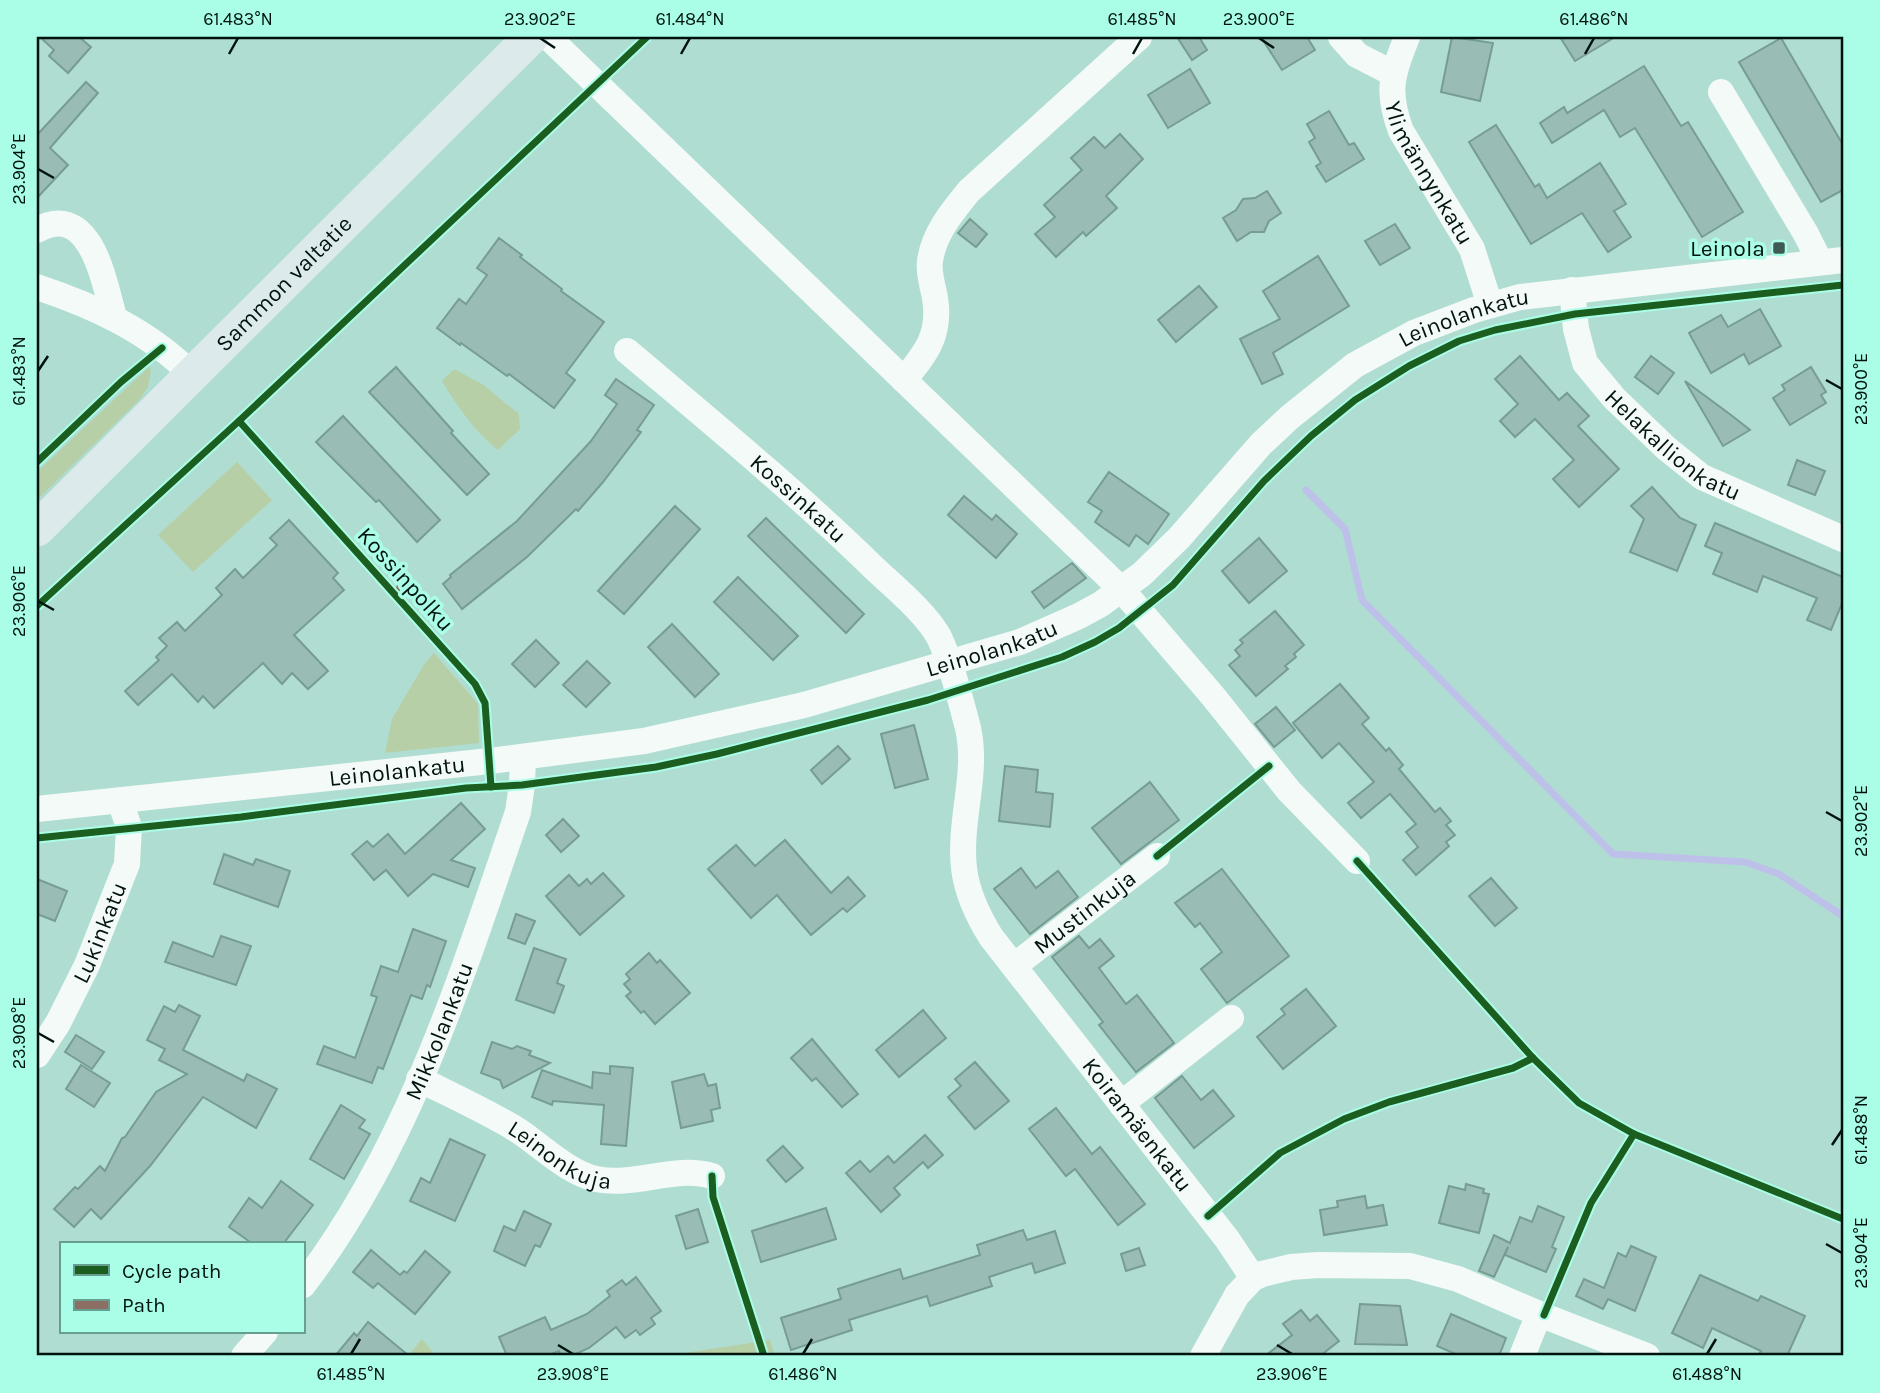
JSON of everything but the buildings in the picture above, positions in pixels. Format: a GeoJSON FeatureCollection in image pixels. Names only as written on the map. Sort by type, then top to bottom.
{"type":"FeatureCollection","features":[{"type":"Feature","properties":{"kind":"main road","name":"Sammon valtatie"},"geometry":{"type":"LineString","coordinates":[[37,529],[531,37]]}},
{"type":"Feature","properties":{"kind":"street"},"geometry":{"type":"LineString","coordinates":[[548,37],[1122,590],[1212,695],[1289,791],[1356,861]]}},
{"type":"Feature","properties":{"kind":"street"},"geometry":{"type":"LineString","coordinates":[[904,380],[923,357],[934,335],[937,313],[929,262],[946,219],[969,191],[1139,37]]}},
{"type":"Feature","properties":{"kind":"street"},"geometry":{"type":"LineString","coordinates":[[1341,37],[1357,55],[1394,74]]}},
{"type":"Feature","properties":{"kind":"street","name":"Ylimännynkatu"},"geometry":{"type":"LineString","coordinates":[[1407,37],[1394,74],[1391,99],[1401,131],[1472,248],[1490,305]]}},
{"type":"Feature","properties":{"kind":"street"},"geometry":{"type":"LineString","coordinates":[[1721,92],[1806,234],[1832,261]]}},
{"type":"Feature","properties":{"kind":"street"},"geometry":{"type":"LineString","coordinates":[[37,230],[58,223],[71,226],[82,234],[99,260],[114,317]]}},
{"type":"Feature","properties":{"kind":"street","name":"Leinolankatu"},"geometry":{"type":"LineString","coordinates":[[37,809],[523,757],[645,741],[804,705],[948,664],[1051,630],[1122,590],[1160,559],[1246,460],[1286,421],[1355,365],[1414,333],[1520,297],[1832,261]]}},
{"type":"Feature","properties":{"kind":"street"},"geometry":{"type":"LineString","coordinates":[[37,287],[114,317],[173,355],[192,375]]}},
{"type":"Feature","properties":{"kind":"street","name":"Helakallionkatu"},"geometry":{"type":"LineString","coordinates":[[1572,290],[1576,329],[1585,363],[1614,398],[1665,448],[1702,477],[1843,539]]}},
{"type":"Feature","properties":{"kind":"street","name":"Kossinkatu"},"geometry":{"type":"LineString","coordinates":[[627,351],[780,481],[916,609],[938,635],[948,664]]}},
{"type":"Feature","properties":{"kind":"street","name":"Koiramäenkatu"},"geometry":{"type":"LineString","coordinates":[[948,664],[968,730],[972,762],[964,830],[965,882],[975,911],[991,937],[1227,1240],[1253,1278]]}},
{"type":"Feature","properties":{"kind":"street","name":"Mikkolankatu"},"geometry":{"type":"LineString","coordinates":[[304,1284],[333,1245],[361,1200],[396,1132],[419,1079],[483,915],[518,812],[523,757]]}},
{"type":"Feature","properties":{"kind":"street","name":"Lukinkatu"},"geometry":{"type":"LineString","coordinates":[[37,1055],[58,1023],[88,965],[127,863],[129,827],[120,801]]}},
{"type":"Feature","properties":{"kind":"street","name":"Mustinkuja"},"geometry":{"type":"LineString","coordinates":[[1014,966],[1157,856]]}},
{"type":"Feature","properties":{"kind":"street"},"geometry":{"type":"LineString","coordinates":[[1121,1104],[1231,1018]]}},
{"type":"Feature","properties":{"kind":"street","name":"Leinonkuja"},"geometry":{"type":"LineString","coordinates":[[419,1079],[514,1128],[583,1175],[618,1181],[640,1181],[682,1173],[712,1176]]}},
{"type":"Feature","properties":{"kind":"street"},"geometry":{"type":"LineString","coordinates":[[1203,1356],[1237,1295],[1253,1278],[1291,1267],[1318,1265],[1410,1266],[1458,1279],[1647,1356]]}},
{"type":"Feature","properties":{"kind":"street"},"geometry":{"type":"LineString","coordinates":[[1522,1356],[1539,1314]]}},
{"type":"Feature","properties":{"kind":"street"},"geometry":{"type":"LineString","coordinates":[[244,1356],[263,1334]]}},
{"type":"Feature","properties":{"kind":"green space"},"geometry":{"type":"Polygon","coordinates":[[[149,367],[151,371],[148,387],[140,399],[37,500],[37,472],[149,367]]]}},
{"type":"Feature","properties":{"kind":"green space"},"geometry":{"type":"Polygon","coordinates":[[[454,369],[482,384],[519,414],[520,429],[498,450],[467,418],[442,381],[454,369]]]}},
{"type":"Feature","properties":{"kind":"green space"},"geometry":{"type":"Polygon","coordinates":[[[237,462],[272,500],[193,572],[158,535],[237,462]]]}},
{"type":"Feature","properties":{"kind":"green space"},"geometry":{"type":"Polygon","coordinates":[[[434,653],[478,704],[479,743],[385,753],[392,719],[425,663],[434,653]]]}},
{"type":"Feature","properties":{"kind":"green space"},"geometry":{"type":"Polygon","coordinates":[[[422,1339],[436,1356],[408,1356],[422,1339]]]}},
{"type":"Feature","properties":{"kind":"green space"},"geometry":{"type":"Polygon","coordinates":[[[770,1340],[775,1356],[664,1356],[770,1340]]]}},
{"type":"Feature","properties":{"kind":"waterway"},"geometry":{"type":"LineString","coordinates":[[1306,490],[1345,529],[1362,600],[1613,854],[1745,862],[1779,874],[1843,916]]}},
{"type":"Feature","properties":{"kind":"marked path"},"geometry":{"type":"LineString","coordinates":[[395,595],[405,575]]}},
{"type":"Feature","properties":{"kind":"cycle path"},"geometry":{"type":"LineString","coordinates":[[37,606],[239,421],[647,37]]}},
{"type":"Feature","properties":{"kind":"cycle path"},"geometry":{"type":"LineString","coordinates":[[37,838],[241,817],[466,788],[522,785],[656,767],[928,700],[1062,657],[1119,628],[1173,585],[1264,481],[1311,436],[1355,400],[1409,366],[1459,341],[1495,330],[1575,314],[1843,285]]}},
{"type":"Feature","properties":{"kind":"cycle path"},"geometry":{"type":"LineString","coordinates":[[37,462],[121,382],[162,348]]}},
{"type":"Feature","properties":{"kind":"cycle path","name":"Kossinpolku"},"geometry":{"type":"LineString","coordinates":[[239,421],[475,684],[485,703],[491,787]]}},
{"type":"Feature","properties":{"kind":"cycle path"},"geometry":{"type":"LineString","coordinates":[[1157,856],[1269,766]]}},
{"type":"Feature","properties":{"kind":"cycle path"},"geometry":{"type":"LineString","coordinates":[[1357,861],[1533,1058],[1579,1103],[1634,1134],[1843,1219]]}},
{"type":"Feature","properties":{"kind":"cycle path"},"geometry":{"type":"LineString","coordinates":[[1208,1216],[1280,1153],[1344,1119],[1389,1102],[1513,1068],[1533,1058]]}},
{"type":"Feature","properties":{"kind":"cycle path"},"geometry":{"type":"LineString","coordinates":[[1544,1315],[1591,1203],[1634,1134]]}},
{"type":"Feature","properties":{"kind":"cycle path"},"geometry":{"type":"LineString","coordinates":[[712,1176],[713,1197],[764,1356]]}},
{"type":"Feature","properties":{"kind":"place","name":"Leinola"},"geometry":{"type":"Point","coordinates":[1779,248]}}]}
